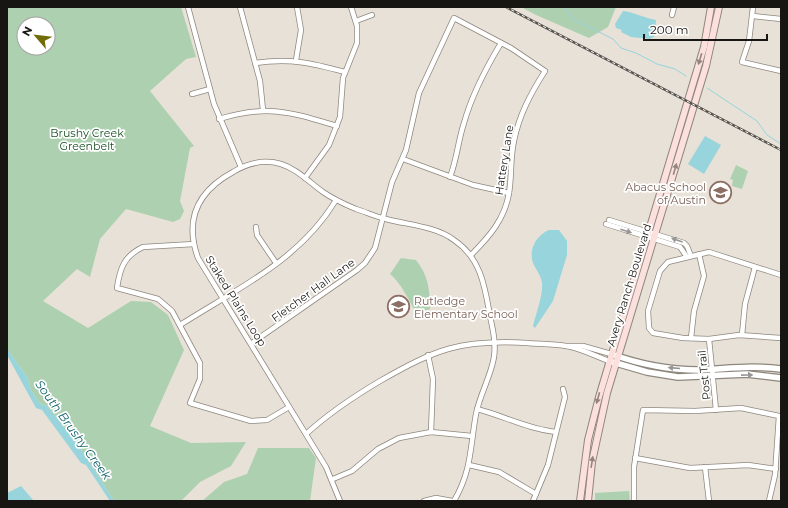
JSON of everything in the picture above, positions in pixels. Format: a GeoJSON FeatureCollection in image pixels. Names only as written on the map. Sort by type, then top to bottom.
{"type":"FeatureCollection","features":[{"type":"Feature","properties":{"kind":"main road","name":"Avery Ranch Boulevard"},"geometry":{"type":"LineString","coordinates":[[580,501],[588,440],[610,357],[704,47],[711,7]]}},
{"type":"Feature","properties":{"kind":"main road","name":"Avery Ranch Boulevard"},"geometry":{"type":"LineString","coordinates":[[588,501],[596,440],[617,360],[706,66],[719,7]]}},
{"type":"Feature","properties":{"kind":"street"},"geometry":{"type":"LineString","coordinates":[[188,7],[210,89],[220,119],[241,167]]}},
{"type":"Feature","properties":{"kind":"street"},"geometry":{"type":"LineString","coordinates":[[240,7],[260,81],[264,110]]}},
{"type":"Feature","properties":{"kind":"street"},"geometry":{"type":"LineString","coordinates":[[296,60],[301,30],[297,7]]}},
{"type":"Feature","properties":{"kind":"street"},"geometry":{"type":"LineString","coordinates":[[305,178],[323,156],[337,126],[345,72],[357,43],[356,21],[351,7]]}},
{"type":"Feature","properties":{"kind":"street"},"geometry":{"type":"LineString","coordinates":[[672,15],[674,7]]}},
{"type":"Feature","properties":{"kind":"street"},"geometry":{"type":"LineString","coordinates":[[753,7],[749,40],[742,62],[781,71]]}},
{"type":"Feature","properties":{"kind":"street"},"geometry":{"type":"LineString","coordinates":[[356,21],[372,15]]}},
{"type":"Feature","properties":{"kind":"street"},"geometry":{"type":"LineString","coordinates":[[753,16],[781,19]]}},
{"type":"Feature","properties":{"kind":"street","name":"Hattery Lane"},"geometry":{"type":"LineString","coordinates":[[454,18],[501,42],[545,71],[526,104],[517,129],[512,153],[509,193],[504,210],[495,228],[471,255]]}},
{"type":"Feature","properties":{"kind":"street","name":"Fletcher Hall Lane"},"geometry":{"type":"LineString","coordinates":[[252,343],[365,263],[375,248],[384,219],[392,182],[402,159],[419,93],[454,18]]}},
{"type":"Feature","properties":{"kind":"street"},"geometry":{"type":"LineString","coordinates":[[450,177],[455,163],[467,112],[486,70],[501,42]]}},
{"type":"Feature","properties":{"kind":"street"},"geometry":{"type":"LineString","coordinates":[[255,63],[274,60],[296,60],[345,72]]}},
{"type":"Feature","properties":{"kind":"street"},"geometry":{"type":"LineString","coordinates":[[192,94],[210,89]]}},
{"type":"Feature","properties":{"kind":"street"},"geometry":{"type":"LineString","coordinates":[[220,119],[240,113],[264,110],[293,113],[337,126]]}},
{"type":"Feature","properties":{"kind":"street"},"geometry":{"type":"LineString","coordinates":[[402,159],[450,177],[485,188],[509,193]]}},
{"type":"Feature","properties":{"kind":"street","name":"Staked Plains Loop"},"geometry":{"type":"LineString","coordinates":[[340,501],[333,479],[252,343],[198,258],[194,244],[192,224],[201,199],[211,186],[241,167],[259,162],[274,163],[289,167],[336,200],[384,219],[442,232],[454,239],[471,255],[483,279],[495,341],[493,362],[478,409],[472,436],[469,465],[466,477],[453,501]]}},
{"type":"Feature","properties":{"kind":"street"},"geometry":{"type":"LineString","coordinates":[[180,325],[276,264],[297,248],[313,232],[336,200]]}},
{"type":"Feature","properties":{"kind":"street"},"geometry":{"type":"LineString","coordinates":[[607,222],[654,236],[680,247],[689,257]]}},
{"type":"Feature","properties":{"kind":"street"},"geometry":{"type":"LineString","coordinates":[[256,227],[256,235],[276,264]]}},
{"type":"Feature","properties":{"kind":"street"},"geometry":{"type":"LineString","coordinates":[[194,244],[143,247],[136,250],[125,260],[119,274],[117,288],[152,296],[163,301],[172,311],[200,363],[200,379],[190,403],[251,421],[267,420],[289,407]]}},
{"type":"Feature","properties":{"kind":"street"},"geometry":{"type":"LineString","coordinates":[[781,275],[709,252],[668,262],[662,267],[648,316],[649,328],[653,333],[673,337],[709,339],[742,335],[781,338]]}},
{"type":"Feature","properties":{"kind":"street"},"geometry":{"type":"LineString","coordinates":[[691,338],[695,306],[704,276],[699,254]]}},
{"type":"Feature","properties":{"kind":"street"},"geometry":{"type":"LineString","coordinates":[[742,335],[745,304],[755,267]]}},
{"type":"Feature","properties":{"kind":"street","name":"Post Trail"},"geometry":{"type":"LineString","coordinates":[[709,339],[716,410]]}},
{"type":"Feature","properties":{"kind":"street"},"geometry":{"type":"LineString","coordinates":[[306,434],[326,416],[349,399],[428,355],[466,344],[495,341],[583,346],[617,360],[667,376],[690,378],[747,374],[781,378]]}},
{"type":"Feature","properties":{"kind":"street"},"geometry":{"type":"LineString","coordinates":[[428,355],[433,379],[431,432]]}},
{"type":"Feature","properties":{"kind":"street"},"geometry":{"type":"LineString","coordinates":[[617,360],[668,368],[713,369],[756,367],[781,369]]}},
{"type":"Feature","properties":{"kind":"street"},"geometry":{"type":"LineString","coordinates":[[533,501],[548,465],[565,397],[562,389]]}},
{"type":"Feature","properties":{"kind":"street"},"geometry":{"type":"LineString","coordinates":[[634,501],[633,480],[635,458],[643,410],[695,411],[747,408],[779,416],[776,469],[769,501]]}},
{"type":"Feature","properties":{"kind":"street"},"geometry":{"type":"LineString","coordinates":[[478,409],[534,428],[556,432]]}},
{"type":"Feature","properties":{"kind":"street"},"geometry":{"type":"LineString","coordinates":[[333,479],[352,471],[378,449],[393,440],[412,434],[431,432],[472,436]]}},
{"type":"Feature","properties":{"kind":"street"},"geometry":{"type":"LineString","coordinates":[[635,458],[678,466],[705,467],[748,465],[776,469]]}},
{"type":"Feature","properties":{"kind":"street"},"geometry":{"type":"LineString","coordinates":[[469,465],[499,472],[536,494]]}},
{"type":"Feature","properties":{"kind":"street"},"geometry":{"type":"LineString","coordinates":[[705,467],[709,501]]}},
{"type":"Feature","properties":{"kind":"street"},"geometry":{"type":"LineString","coordinates":[[424,501],[436,498],[453,501]]}},
{"type":"Feature","properties":{"kind":"green space","name":"Brushy Creek Greenbelt"},"geometry":{"type":"Polygon","coordinates":[[[7,7],[181,7],[196,57],[186,59],[150,91],[194,146],[190,148],[180,201],[184,211],[180,219],[173,222],[126,209],[100,239],[90,277],[77,269],[43,301],[88,328],[131,301],[151,302],[168,315],[184,350],[150,426],[191,443],[246,442],[231,466],[200,482],[181,501],[114,501],[77,443],[47,406],[39,403],[31,390],[27,377],[7,349],[7,7]]]}},
{"type":"Feature","properties":{"kind":"green space"},"geometry":{"type":"Polygon","coordinates":[[[521,7],[616,7],[608,27],[589,38],[521,7]]]}},
{"type":"Feature","properties":{"kind":"green space"},"geometry":{"type":"Polygon","coordinates":[[[736,165],[748,171],[742,189],[732,186],[733,180],[730,179],[736,165]]]}},
{"type":"Feature","properties":{"kind":"green space"},"geometry":{"type":"Polygon","coordinates":[[[401,258],[416,260],[423,271],[428,283],[430,309],[417,314],[402,288],[390,274],[401,258]]]}},
{"type":"Feature","properties":{"kind":"green space"},"geometry":{"type":"Polygon","coordinates":[[[258,448],[309,448],[316,458],[310,501],[202,501],[224,482],[247,474],[258,448]]]}},
{"type":"Feature","properties":{"kind":"green space"},"geometry":{"type":"Polygon","coordinates":[[[629,491],[630,501],[595,501],[595,493],[629,491]]]}},
{"type":"Feature","properties":{"kind":"water"},"geometry":{"type":"Polygon","coordinates":[[[623,11],[656,20],[655,36],[650,39],[631,37],[621,32],[622,30],[616,28],[615,24],[623,11]]]}},
{"type":"Feature","properties":{"kind":"water"},"geometry":{"type":"Polygon","coordinates":[[[705,136],[721,145],[704,174],[688,164],[705,136]]]}},
{"type":"Feature","properties":{"kind":"water"},"geometry":{"type":"Polygon","coordinates":[[[549,230],[559,230],[567,241],[567,255],[553,301],[535,328],[533,326],[540,299],[542,283],[540,275],[533,263],[532,253],[537,239],[549,230]]]}},
{"type":"Feature","properties":{"kind":"water"},"geometry":{"type":"Polygon","coordinates":[[[7,349],[27,377],[31,390],[39,403],[47,406],[77,443],[114,501],[110,501],[86,465],[81,463],[42,410],[36,408],[7,355],[7,349]]]}},
{"type":"Feature","properties":{"kind":"water"},"geometry":{"type":"Polygon","coordinates":[[[21,486],[34,501],[7,501],[7,493],[21,486]]]}},
{"type":"Feature","properties":{"kind":"waterway"},"geometry":{"type":"LineString","coordinates":[[565,7],[573,19],[613,39],[621,48],[636,53],[657,64],[675,69],[686,76]]}},
{"type":"Feature","properties":{"kind":"waterway"},"geometry":{"type":"LineString","coordinates":[[707,88],[757,121],[767,135],[781,144]]}},
{"type":"Feature","properties":{"kind":"railway"},"geometry":{"type":"LineString","coordinates":[[506,7],[781,150]]}},
{"type":"Feature","properties":{"kind":"place","name":"Abacus School of Austin"},"geometry":{"type":"Point","coordinates":[721,193]}},
{"type":"Feature","properties":{"kind":"place","name":"Rutledge Elementary School"},"geometry":{"type":"Point","coordinates":[399,307]}},
{"type":"Feature","properties":{"kind":"water label","name":"South Brushy Creek"},"geometry":{"type":"Point","coordinates":[73,430]}}]}
